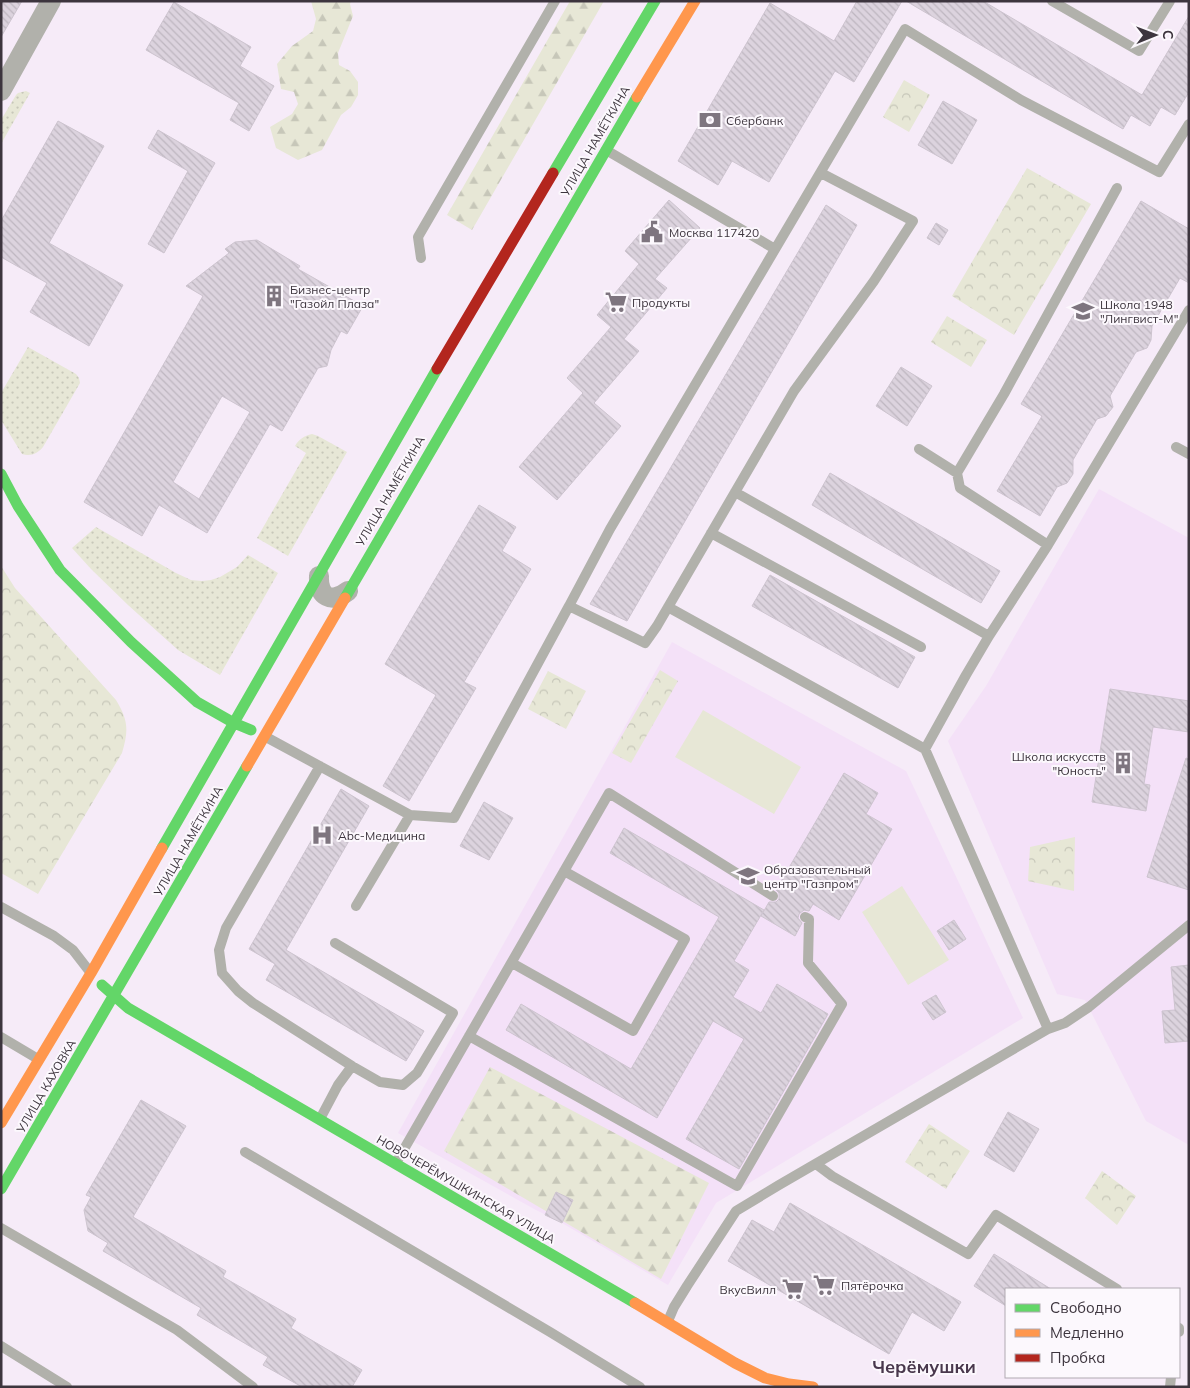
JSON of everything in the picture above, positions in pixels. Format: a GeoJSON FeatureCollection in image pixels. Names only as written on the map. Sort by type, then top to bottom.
{"type":"FeatureCollection","features":[{"type":"Feature","properties":{"kind":"main road","name":"УЛИЦА НАМЁТКИНА"},"geometry":{"type":"LineString","coordinates":[[91,973],[452,343],[655,1]]}},
{"type":"Feature","properties":{"kind":"main road","name":"УЛИЦА НАМЁТКИНА"},"geometry":{"type":"LineString","coordinates":[[114,996],[348,590],[695,1]]}},
{"type":"Feature","properties":{"kind":"main road"},"geometry":{"type":"LineString","coordinates":[[1,474],[18,506],[60,570],[131,642],[197,702],[234,723],[265,736]]}},
{"type":"Feature","properties":{"kind":"main road","name":"НОВОЧЕРЁМУШКИНСКАЯ УЛИЦА"},"geometry":{"type":"LineString","coordinates":[[91,973],[128,1008],[667,1322],[762,1382],[781,1382],[813,1387]]}},
{"type":"Feature","properties":{"kind":"main road","name":"УЛИЦА КАХОВКА"},"geometry":{"type":"LineString","coordinates":[[1,1123],[91,973]]}},
{"type":"Feature","properties":{"kind":"main road","name":"УЛИЦА КАХОВКА"},"geometry":{"type":"LineString","coordinates":[[1,1189],[114,996]]}},
{"type":"Feature","properties":{"kind":"street"},"geometry":{"type":"LineString","coordinates":[[1,91],[51,1]]}},
{"type":"Feature","properties":{"kind":"street"},"geometry":{"type":"LineString","coordinates":[[319,576],[321,590],[326,596],[337,598],[348,590]]}},
{"type":"Feature","properties":{"kind":"lane"},"geometry":{"type":"LineString","coordinates":[[421,258],[418,236],[555,1]]}},
{"type":"Feature","properties":{"kind":"lane"},"geometry":{"type":"LineString","coordinates":[[1052,1],[1139,51],[1170,1]]}},
{"type":"Feature","properties":{"kind":"lane"},"geometry":{"type":"LineString","coordinates":[[265,736],[410,815],[454,818],[610,529],[905,29],[1020,100],[1159,172],[1189,124]]}},
{"type":"Feature","properties":{"kind":"lane"},"geometry":{"type":"LineString","coordinates":[[606,150],[775,249]]}},
{"type":"Feature","properties":{"kind":"lane"},"geometry":{"type":"LineString","coordinates":[[569,606],[645,643],[794,391],[874,281],[913,221],[821,172]]}},
{"type":"Feature","properties":{"kind":"lane"},"geometry":{"type":"LineString","coordinates":[[1048,545],[960,488],[957,473],[1004,394],[1117,188]]}},
{"type":"Feature","properties":{"kind":"lane"},"geometry":{"type":"LineString","coordinates":[[925,749],[989,636],[1048,545],[1189,310]]}},
{"type":"Feature","properties":{"kind":"lane"},"geometry":{"type":"LineString","coordinates":[[1176,447],[1189,454]]}},
{"type":"Feature","properties":{"kind":"lane"},"geometry":{"type":"LineString","coordinates":[[919,449],[957,473]]}},
{"type":"Feature","properties":{"kind":"lane"},"geometry":{"type":"LineString","coordinates":[[735,492],[989,636]]}},
{"type":"Feature","properties":{"kind":"lane"},"geometry":{"type":"LineString","coordinates":[[711,533],[921,647]]}},
{"type":"Feature","properties":{"kind":"lane"},"geometry":{"type":"LineString","coordinates":[[668,607],[925,749],[1048,1029]]}},
{"type":"Feature","properties":{"kind":"lane"},"geometry":{"type":"LineString","coordinates":[[320,766],[226,928],[219,950],[222,973],[253,1003],[352,1066],[380,1082],[403,1085],[417,1073],[453,1013],[334,943]]}},
{"type":"Feature","properties":{"kind":"lane"},"geometry":{"type":"LineString","coordinates":[[396,1164],[609,793],[773,896]]}},
{"type":"Feature","properties":{"kind":"lane"},"geometry":{"type":"LineString","coordinates":[[356,906],[410,815]]}},
{"type":"Feature","properties":{"kind":"lane"},"geometry":{"type":"LineString","coordinates":[[512,962],[633,1031],[685,939],[564,870]]}},
{"type":"Feature","properties":{"kind":"lane"},"geometry":{"type":"LineString","coordinates":[[1,907],[54,936],[73,950],[91,973]]}},
{"type":"Feature","properties":{"kind":"lane"},"geometry":{"type":"LineString","coordinates":[[470,1036],[737,1186],[842,1004],[808,963],[810,920],[806,917]]}},
{"type":"Feature","properties":{"kind":"lane"},"geometry":{"type":"LineString","coordinates":[[667,1322],[687,1286],[736,1211],[1048,1029],[1064,1023],[1089,1007],[1189,925]]}},
{"type":"Feature","properties":{"kind":"lane"},"geometry":{"type":"LineString","coordinates":[[1,1037],[39,1060]]}},
{"type":"Feature","properties":{"kind":"lane"},"geometry":{"type":"LineString","coordinates":[[320,1120],[338,1085],[352,1066]]}},
{"type":"Feature","properties":{"kind":"lane"},"geometry":{"type":"LineString","coordinates":[[245,1152],[640,1387]]}},
{"type":"Feature","properties":{"kind":"lane"},"geometry":{"type":"LineString","coordinates":[[816,1164],[832,1176],[968,1254],[996,1215],[1115,1288]]}},
{"type":"Feature","properties":{"kind":"lane"},"geometry":{"type":"LineString","coordinates":[[1,1228],[176,1330],[253,1387]]}},
{"type":"Feature","properties":{"kind":"lane"},"geometry":{"type":"LineString","coordinates":[[1,1346],[67,1387]]}},
{"type":"Feature","properties":{"kind":"shaded area"},"geometry":{"type":"Polygon","coordinates":[[[1099,489],[1189,538],[1189,1145],[1146,1121],[1085,1000],[1057,994],[948,741],[986,686],[1099,489]]]}},
{"type":"Feature","properties":{"kind":"shaded area","name":"Образовательный центр \"Газпром\""},"geometry":{"type":"Polygon","coordinates":[[[672,642],[906,771],[1023,1018],[716,1203],[668,1285],[562,1223],[398,1133],[672,642]]]}},
{"type":"Feature","properties":{"kind":"green space"},"geometry":{"type":"Polygon","coordinates":[[[311,1],[351,1],[353,16],[338,53],[339,65],[350,71],[358,82],[358,95],[351,107],[341,115],[322,150],[298,160],[276,148],[270,127],[292,114],[298,104],[294,92],[281,89],[277,64],[292,46],[313,31],[316,19],[311,1]]]}},
{"type":"Feature","properties":{"kind":"green space"},"geometry":{"type":"Polygon","coordinates":[[[570,1],[604,1],[472,230],[447,215],[570,1]]]}},
{"type":"Feature","properties":{"kind":"green space"},"geometry":{"type":"Polygon","coordinates":[[[904,80],[930,95],[909,132],[883,117],[904,80]]]}},
{"type":"Feature","properties":{"kind":"green space"},"geometry":{"type":"Polygon","coordinates":[[[26,91],[30,93],[1,144],[1,120],[16,95],[26,91]]]}},
{"type":"Feature","properties":{"kind":"green space"},"geometry":{"type":"Polygon","coordinates":[[[1027,168],[1091,204],[1014,335],[952,296],[1027,168]]]}},
{"type":"Feature","properties":{"kind":"green space"},"geometry":{"type":"Polygon","coordinates":[[[947,316],[987,340],[971,367],[931,342],[947,316]]]}},
{"type":"Feature","properties":{"kind":"green space"},"geometry":{"type":"Polygon","coordinates":[[[28,347],[76,374],[80,383],[43,447],[37,453],[31,455],[22,454],[1,420],[1,393],[28,347]]]}},
{"type":"Feature","properties":{"kind":"green space"},"geometry":{"type":"Polygon","coordinates":[[[312,434],[347,452],[288,556],[257,538],[306,453],[295,446],[302,438],[312,434]]]}},
{"type":"Feature","properties":{"kind":"green space"},"geometry":{"type":"Polygon","coordinates":[[[96,527],[191,580],[202,581],[220,577],[237,567],[248,555],[278,573],[220,675],[178,650],[128,605],[72,548],[96,527]]]}},
{"type":"Feature","properties":{"kind":"green space"},"geometry":{"type":"Polygon","coordinates":[[[1,566],[15,588],[116,700],[123,713],[126,725],[126,738],[122,753],[38,894],[1,873],[1,566]]]}},
{"type":"Feature","properties":{"kind":"green space"},"geometry":{"type":"Polygon","coordinates":[[[660,670],[678,681],[631,763],[612,753],[660,670]]]}},
{"type":"Feature","properties":{"kind":"green space"},"geometry":{"type":"Polygon","coordinates":[[[548,671],[586,691],[566,729],[528,709],[548,671]]]}},
{"type":"Feature","properties":{"kind":"green space"},"geometry":{"type":"Polygon","coordinates":[[[703,710],[801,767],[774,814],[675,757],[703,710]]]}},
{"type":"Feature","properties":{"kind":"green space"},"geometry":{"type":"Polygon","coordinates":[[[1075,837],[1074,891],[1028,881],[1030,847],[1075,837]]]}},
{"type":"Feature","properties":{"kind":"green space"},"geometry":{"type":"Polygon","coordinates":[[[902,886],[949,960],[908,985],[862,912],[902,886]]]}},
{"type":"Feature","properties":{"kind":"green space"},"geometry":{"type":"Polygon","coordinates":[[[490,1067],[709,1183],[661,1279],[444,1151],[490,1067]]]}},
{"type":"Feature","properties":{"kind":"green space"},"geometry":{"type":"Polygon","coordinates":[[[929,1124],[970,1151],[946,1189],[905,1162],[929,1124]]]}},
{"type":"Feature","properties":{"kind":"green space"},"geometry":{"type":"Polygon","coordinates":[[[1102,1171],[1136,1196],[1117,1225],[1085,1198],[1102,1171]]]}},
{"type":"Feature","properties":{"kind":"building"},"geometry":{"type":"Polygon","coordinates":[[[1,1],[22,1],[1,37],[1,1]]]}},
{"type":"Feature","properties":{"kind":"building"},"geometry":{"type":"Polygon","coordinates":[[[857,1],[902,1],[854,82],[835,71],[769,182],[732,161],[718,185],[678,161],[770,3],[834,41],[857,1]]]}},
{"type":"Feature","properties":{"kind":"building"},"geometry":{"type":"Polygon","coordinates":[[[906,1],[983,1],[1142,95],[1189,16],[1189,92],[1175,115],[1161,107],[1150,126],[1131,115],[1123,129],[906,1]]]}},
{"type":"Feature","properties":{"kind":"building"},"geometry":{"type":"Polygon","coordinates":[[[174,2],[251,47],[240,66],[274,86],[249,131],[230,120],[239,103],[146,50],[174,2]]]}},
{"type":"Feature","properties":{"kind":"building"},"geometry":{"type":"Polygon","coordinates":[[[943,101],[977,120],[952,164],[918,145],[943,101]]]}},
{"type":"Feature","properties":{"kind":"building"},"geometry":{"type":"Polygon","coordinates":[[[58,121],[104,146],[49,243],[123,285],[89,346],[30,312],[47,283],[1,257],[1,221],[58,121]]]}},
{"type":"Feature","properties":{"kind":"building"},"geometry":{"type":"Polygon","coordinates":[[[158,130],[215,163],[164,253],[148,244],[188,171],[148,148],[158,130]]]}},
{"type":"Feature","properties":{"kind":"building"},"geometry":{"type":"Polygon","coordinates":[[[669,200],[700,228],[655,279],[667,288],[624,339],[639,351],[594,403],[621,426],[557,500],[519,467],[583,393],[567,378],[611,327],[597,315],[639,264],[625,251],[669,200]]]}},
{"type":"Feature","properties":{"kind":"building"},"geometry":{"type":"Polygon","coordinates":[[[1141,201],[1189,229],[1189,283],[1180,278],[1152,326],[1151,340],[1147,348],[1136,352],[1110,396],[1113,407],[1106,416],[1097,419],[1073,460],[1073,474],[1067,483],[1057,487],[1040,516],[997,491],[1042,416],[1021,404],[1141,201]]]}},
{"type":"Feature","properties":{"kind":"building"},"geometry":{"type":"Polygon","coordinates":[[[826,205],[857,225],[627,621],[590,604],[826,205]]]}},
{"type":"Feature","properties":{"kind":"building"},"geometry":{"type":"Polygon","coordinates":[[[936,223],[948,230],[939,245],[927,238],[936,223]]]}},
{"type":"Feature","properties":{"kind":"building"},"geometry":{"type":"Polygon","coordinates":[[[257,240],[300,266],[298,269],[363,306],[347,334],[341,331],[331,350],[327,366],[318,368],[282,431],[270,424],[207,533],[159,505],[142,536],[84,502],[203,296],[186,286],[229,253],[225,249],[235,242],[257,240]],[[222,396],[173,482],[199,499],[250,412],[222,396]]]}},
{"type":"Feature","properties":{"kind":"building"},"geometry":{"type":"Polygon","coordinates":[[[901,367],[932,386],[907,426],[876,406],[901,367]]]}},
{"type":"Feature","properties":{"kind":"building"},"geometry":{"type":"Polygon","coordinates":[[[830,473],[1000,571],[981,603],[812,505],[830,473]]]}},
{"type":"Feature","properties":{"kind":"building"},"geometry":{"type":"Polygon","coordinates":[[[479,505],[516,527],[502,551],[531,569],[464,682],[476,688],[409,801],[383,786],[436,695],[385,664],[479,505]]]}},
{"type":"Feature","properties":{"kind":"building"},"geometry":{"type":"Polygon","coordinates":[[[770,575],[915,657],[898,688],[752,606],[770,575]]]}},
{"type":"Feature","properties":{"kind":"building","name":"Школа искусств \"Юность\""},"geometry":{"type":"Polygon","coordinates":[[[1110,689],[1189,701],[1189,732],[1153,727],[1144,784],[1150,785],[1146,811],[1092,802],[1110,689]]]}},
{"type":"Feature","properties":{"kind":"building"},"geometry":{"type":"Polygon","coordinates":[[[1186,758],[1189,759],[1189,890],[1147,877],[1186,758]]]}},
{"type":"Feature","properties":{"kind":"building"},"geometry":{"type":"Polygon","coordinates":[[[844,773],[878,793],[866,814],[892,829],[839,920],[813,904],[809,911],[804,910],[799,914],[798,918],[802,923],[795,936],[761,916],[769,902],[776,902],[779,899],[779,893],[776,890],[844,773]]]}},
{"type":"Feature","properties":{"kind":"building"},"geometry":{"type":"Polygon","coordinates":[[[341,789],[369,806],[286,950],[424,1031],[406,1061],[266,980],[275,964],[249,949],[341,789]]]}},
{"type":"Feature","properties":{"kind":"building"},"geometry":{"type":"Polygon","coordinates":[[[484,802],[513,818],[489,860],[460,846],[484,802]]]}},
{"type":"Feature","properties":{"kind":"building"},"geometry":{"type":"Polygon","coordinates":[[[624,828],[764,910],[734,961],[749,970],[733,997],[761,1013],[777,984],[828,1014],[739,1169],[686,1139],[744,1039],[713,1021],[657,1118],[506,1030],[521,1004],[631,1069],[719,917],[610,853],[624,828]]]}},
{"type":"Feature","properties":{"kind":"building"},"geometry":{"type":"Polygon","coordinates":[[[954,920],[966,939],[949,950],[937,931],[954,920]]]}},
{"type":"Feature","properties":{"kind":"building"},"geometry":{"type":"Polygon","coordinates":[[[1189,965],[1189,1041],[1165,1043],[1162,1011],[1175,1010],[1171,967],[1189,965]]]}},
{"type":"Feature","properties":{"kind":"building"},"geometry":{"type":"Polygon","coordinates":[[[936,995],[946,1012],[933,1020],[922,1003],[936,995]]]}},
{"type":"Feature","properties":{"kind":"building"},"geometry":{"type":"Polygon","coordinates":[[[141,1100],[186,1126],[133,1217],[226,1271],[223,1277],[296,1319],[291,1328],[362,1370],[352,1387],[302,1387],[263,1365],[268,1357],[197,1315],[201,1308],[103,1251],[108,1243],[88,1231],[84,1210],[91,1197],[86,1195],[141,1100]]]}},
{"type":"Feature","properties":{"kind":"building"},"geometry":{"type":"Polygon","coordinates":[[[1008,1112],[1039,1129],[1014,1172],[984,1155],[1008,1112]]]}},
{"type":"Feature","properties":{"kind":"building"},"geometry":{"type":"Polygon","coordinates":[[[556,1192],[573,1200],[562,1223],[545,1215],[556,1192]]]}},
{"type":"Feature","properties":{"kind":"building"},"geometry":{"type":"Polygon","coordinates":[[[790,1203],[961,1302],[944,1331],[912,1312],[889,1354],[728,1261],[752,1220],[774,1232],[790,1203]]]}},
{"type":"Feature","properties":{"kind":"building"},"geometry":{"type":"Polygon","coordinates":[[[994,1254],[1049,1288],[1005,1288],[1005,1305],[974,1286],[994,1254]]]}},
{"type":"Feature","properties":{"kind":"traffic: fast"},"geometry":{"type":"LineString","coordinates":[[553,173],[655,1]]}},
{"type":"Feature","properties":{"kind":"traffic: fast"},"geometry":{"type":"LineString","coordinates":[[345,598],[637,97]]}},
{"type":"Feature","properties":{"kind":"traffic: fast"},"geometry":{"type":"LineString","coordinates":[[162,848],[437,369]]}},
{"type":"Feature","properties":{"kind":"traffic: fast"},"geometry":{"type":"LineString","coordinates":[[1,474],[18,506],[60,570],[131,642],[197,702],[234,723],[251,730]]}},
{"type":"Feature","properties":{"kind":"traffic: fast"},"geometry":{"type":"LineString","coordinates":[[1,1189],[247,766]]}},
{"type":"Feature","properties":{"kind":"traffic: fast"},"geometry":{"type":"LineString","coordinates":[[102,985],[128,1008],[635,1303]]}},
{"type":"Feature","properties":{"kind":"traffic: slow"},"geometry":{"type":"LineString","coordinates":[[637,97],[695,1]]}},
{"type":"Feature","properties":{"kind":"traffic: slow"},"geometry":{"type":"LineString","coordinates":[[247,766],[345,598]]}},
{"type":"Feature","properties":{"kind":"traffic: slow"},"geometry":{"type":"LineString","coordinates":[[1,1123],[91,973],[162,848]]}},
{"type":"Feature","properties":{"kind":"traffic: slow"},"geometry":{"type":"LineString","coordinates":[[635,1303],[735,1363],[765,1378],[813,1387]]}},
{"type":"Feature","properties":{"kind":"traffic: jam"},"geometry":{"type":"LineString","coordinates":[[437,369],[553,173]]}},
{"type":"Feature","properties":{"kind":"place","name":"Сбербанк"},"geometry":{"type":"Point","coordinates":[710,120]}},
{"type":"Feature","properties":{"kind":"place","name":"Москва 117420"},"geometry":{"type":"Point","coordinates":[652,232]}},
{"type":"Feature","properties":{"kind":"place","name":"Бизнес-центр \"Газойл Плаза\""},"geometry":{"type":"Point","coordinates":[274,296]}},
{"type":"Feature","properties":{"kind":"place","name":"Продукты"},"geometry":{"type":"Point","coordinates":[616,302]}},
{"type":"Feature","properties":{"kind":"place","name":"Школа 1948 \"Лингвист-М\""},"geometry":{"type":"Point","coordinates":[1083,311]}},
{"type":"Feature","properties":{"kind":"place","name":"Школа искусств \"Юность\""},"geometry":{"type":"Point","coordinates":[1123,763]}},
{"type":"Feature","properties":{"kind":"place","name":"Abc-Медицина"},"geometry":{"type":"Point","coordinates":[322,835]}},
{"type":"Feature","properties":{"kind":"place","name":"Образовательный центр \"Газпром\""},"geometry":{"type":"Point","coordinates":[748,876]}},
{"type":"Feature","properties":{"kind":"place","name":"Пятёрочка"},"geometry":{"type":"Point","coordinates":[824,1285]}},
{"type":"Feature","properties":{"kind":"place","name":"ВкусВилл"},"geometry":{"type":"Point","coordinates":[793,1289]}},
{"type":"Feature","properties":{"kind":"district","name":"Черёмушки"},"geometry":{"type":"Point","coordinates":[924,1366]}}]}
